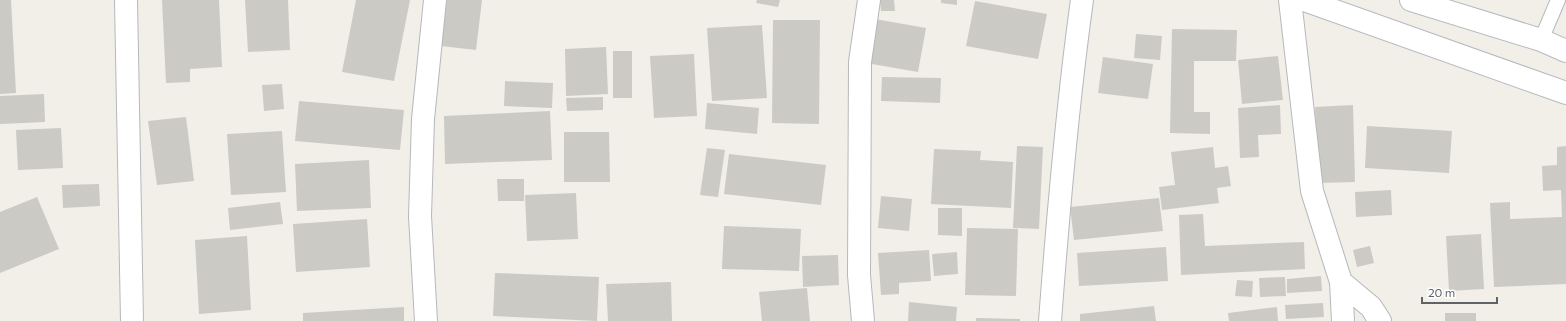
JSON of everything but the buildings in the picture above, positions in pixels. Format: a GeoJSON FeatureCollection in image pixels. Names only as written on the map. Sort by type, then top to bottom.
{"type":"FeatureCollection","features":[{"type":"Feature","properties":{"kind":"street"},"geometry":{"type":"LineString","coordinates":[[126,0],[132,321]]}},
{"type":"Feature","properties":{"kind":"street"},"geometry":{"type":"LineString","coordinates":[[426,321],[420,216],[424,118],[434,0]]}},
{"type":"Feature","properties":{"kind":"street"},"geometry":{"type":"LineString","coordinates":[[862,321],[859,275],[860,62],[869,0]]}},
{"type":"Feature","properties":{"kind":"street"},"geometry":{"type":"LineString","coordinates":[[1050,321],[1070,86],[1082,0]]}},
{"type":"Feature","properties":{"kind":"street"},"geometry":{"type":"LineString","coordinates":[[1290,0],[1312,191],[1341,282],[1343,321]]}},
{"type":"Feature","properties":{"kind":"street"},"geometry":{"type":"LineString","coordinates":[[1304,0],[1566,93]]}},
{"type":"Feature","properties":{"kind":"street"},"geometry":{"type":"LineString","coordinates":[[1411,0],[1541,40],[1566,51]]}},
{"type":"Feature","properties":{"kind":"street"},"geometry":{"type":"LineString","coordinates":[[1341,282],[1371,307],[1380,321]]}},
{"type":"Feature","properties":{"kind":"lane"},"geometry":{"type":"LineString","coordinates":[[1541,40],[1558,0]]}}]}
